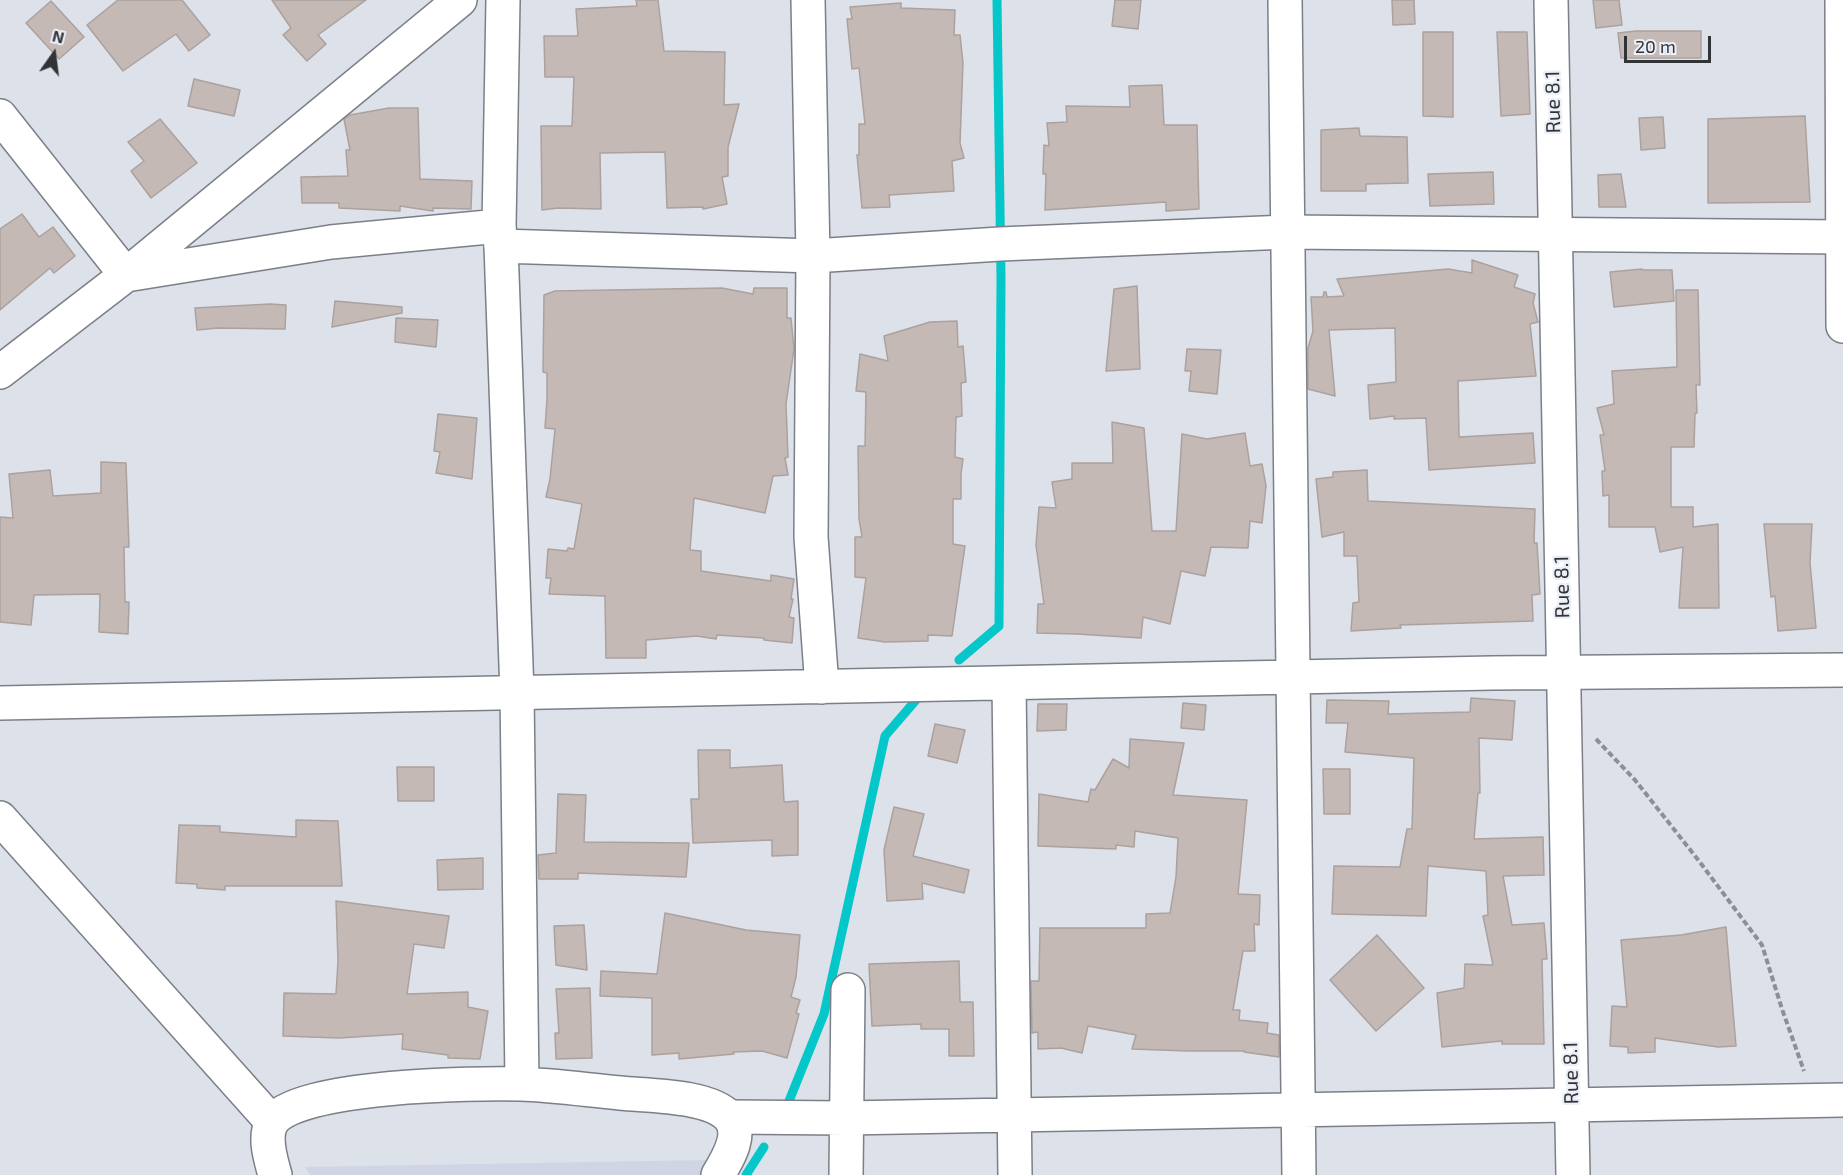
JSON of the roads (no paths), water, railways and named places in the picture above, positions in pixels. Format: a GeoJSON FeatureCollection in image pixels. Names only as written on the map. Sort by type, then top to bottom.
{"type":"FeatureCollection","features":[{"type":"Feature","properties":{"kind":"street"},"geometry":{"type":"LineString","coordinates":[[0,372],[126,275],[460,0]]}},
{"type":"Feature","properties":{"kind":"street"},"geometry":{"type":"LineString","coordinates":[[503,0],[500,236],[517,693],[522,1084]]}},
{"type":"Feature","properties":{"kind":"street"},"geometry":{"type":"LineString","coordinates":[[808,0],[813,256],[811,537],[822,687]]}},
{"type":"Feature","properties":{"kind":"street"},"geometry":{"type":"LineString","coordinates":[[1285,0],[1299,1175]]}},
{"type":"Feature","properties":{"kind":"street","name":"Rue 8.1"},"geometry":{"type":"LineString","coordinates":[[1551,0],[1573,1175]]}},
{"type":"Feature","properties":{"kind":"street"},"geometry":{"type":"LineString","coordinates":[[1842,0],[1843,326]]}},
{"type":"Feature","properties":{"kind":"street"},"geometry":{"type":"LineString","coordinates":[[0,116],[126,275]]}},
{"type":"Feature","properties":{"kind":"street"},"geometry":{"type":"LineString","coordinates":[[126,275],[330,242],[500,236],[813,256],[1000,244],[1287,232],[1842,237]]}},
{"type":"Feature","properties":{"kind":"street"},"geometry":{"type":"LineString","coordinates":[[0,703],[1293,677],[1843,670]]}},
{"type":"Feature","properties":{"kind":"street"},"geometry":{"type":"LineString","coordinates":[[1009,683],[1015,1175]]}},
{"type":"Feature","properties":{"kind":"street"},"geometry":{"type":"LineString","coordinates":[[0,818],[272,1122]]}},
{"type":"Feature","properties":{"kind":"street"},"geometry":{"type":"LineString","coordinates":[[846,1175],[848,990]]}},
{"type":"Feature","properties":{"kind":"street"},"geometry":{"type":"LineString","coordinates":[[275,1175],[267,1146],[272,1122],[290,1108],[316,1100],[366,1092],[452,1084],[522,1084],[682,1099],[711,1105],[730,1117],[846,1118],[1829,1101]]}},
{"type":"Feature","properties":{"kind":"street"},"geometry":{"type":"LineString","coordinates":[[717,1175],[731,1153],[735,1133],[730,1117]]}},
{"type":"Feature","properties":{"kind":"waterway"},"geometry":{"type":"LineString","coordinates":[[959,660],[999,626],[1001,278],[997,0]]}},
{"type":"Feature","properties":{"kind":"waterway"},"geometry":{"type":"LineString","coordinates":[[787,1106],[824,1014],[885,736],[916,700]]}},
{"type":"Feature","properties":{"kind":"waterway"},"geometry":{"type":"LineString","coordinates":[[746,1175],[764,1147]]}}]}
